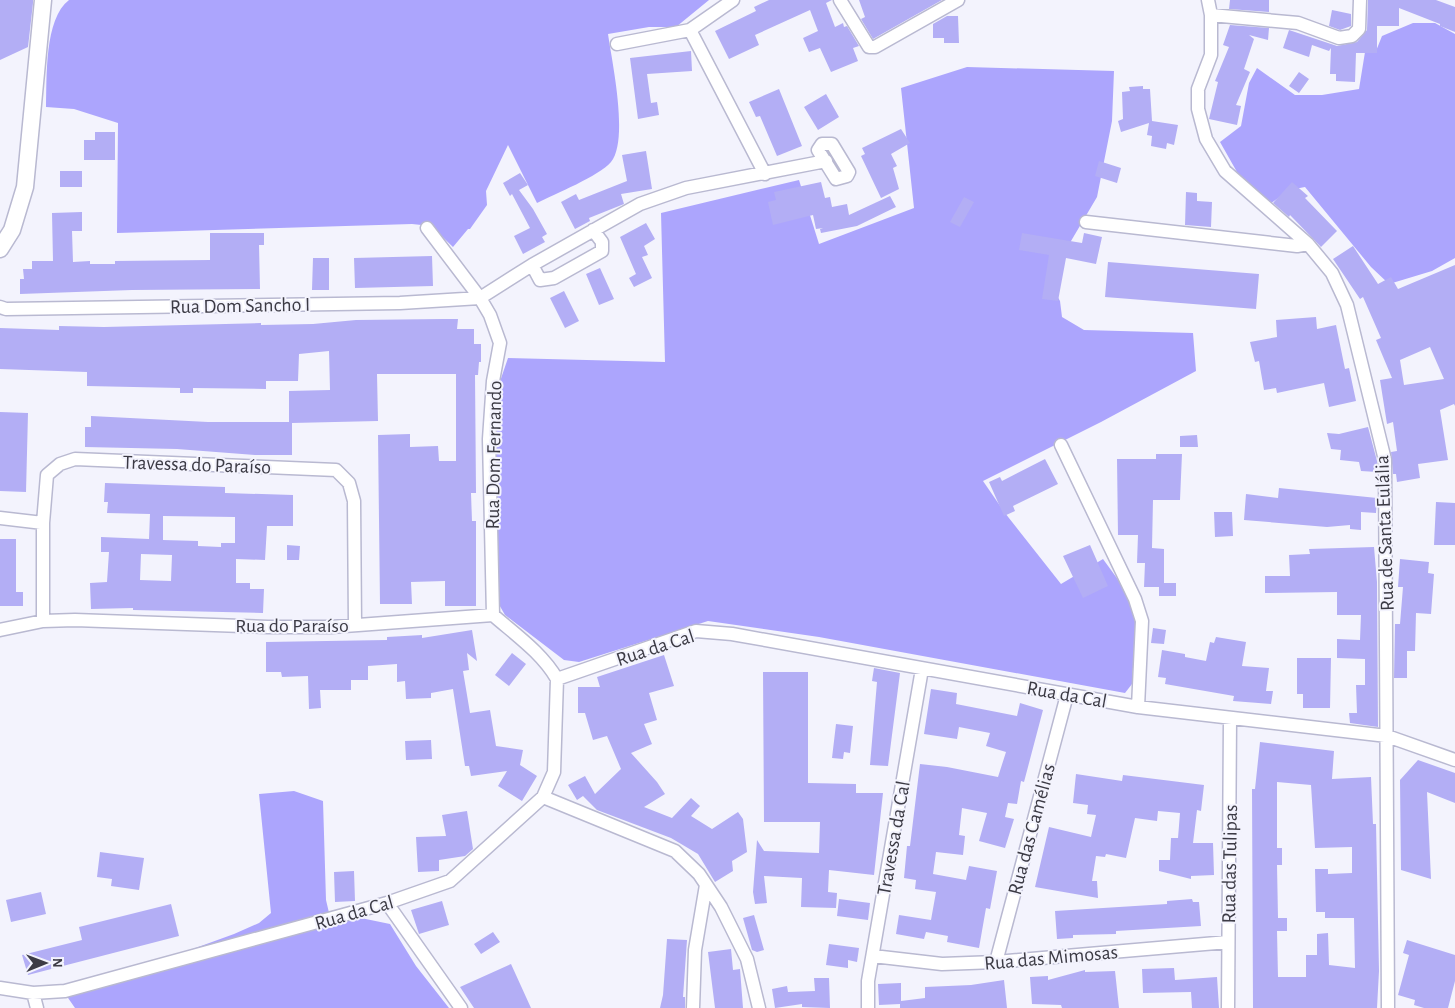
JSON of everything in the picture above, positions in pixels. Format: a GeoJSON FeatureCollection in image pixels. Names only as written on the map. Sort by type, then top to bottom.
{"type":"FeatureCollection","features":[{"type":"Feature","properties":{"kind":"street"},"geometry":{"type":"LineString","coordinates":[[0,249],[12,230],[25,187],[43,0]]}},
{"type":"Feature","properties":{"kind":"street"},"geometry":{"type":"LineString","coordinates":[[617,44],[690,30],[733,0]]}},
{"type":"Feature","properties":{"kind":"street"},"geometry":{"type":"LineString","coordinates":[[840,0],[869,48],[875,47],[958,0]]}},
{"type":"Feature","properties":{"kind":"street","name":"Rua de Santa Eulália"},"geometry":{"type":"LineString","coordinates":[[1208,0],[1211,15],[1211,56],[1198,89],[1198,109],[1206,139],[1225,171],[1308,244],[1332,273],[1347,305],[1385,460],[1388,1008]]}},
{"type":"Feature","properties":{"kind":"street"},"geometry":{"type":"LineString","coordinates":[[1211,15],[1298,23],[1338,38],[1352,36],[1359,29],[1360,0]]}},
{"type":"Feature","properties":{"kind":"street"},"geometry":{"type":"LineString","coordinates":[[690,30],[765,174]]}},
{"type":"Feature","properties":{"kind":"street"},"geometry":{"type":"LineString","coordinates":[[480,298],[532,265],[640,204],[686,188],[826,161]]}},
{"type":"Feature","properties":{"kind":"street"},"geometry":{"type":"LineString","coordinates":[[1086,222],[1298,246],[1308,244]]}},
{"type":"Feature","properties":{"kind":"street","name":"Rua Dom Fernando"},"geometry":{"type":"LineString","coordinates":[[427,228],[480,298],[490,315],[500,343],[493,381],[489,439],[493,615]]}},
{"type":"Feature","properties":{"kind":"street"},"geometry":{"type":"LineString","coordinates":[[532,265],[540,280],[554,278],[602,251],[602,242],[593,230]]}},
{"type":"Feature","properties":{"kind":"street","name":"Rua Dom Sancho I"},"geometry":{"type":"LineString","coordinates":[[0,307],[6,309],[380,303],[480,298]]}},
{"type":"Feature","properties":{"kind":"street"},"geometry":{"type":"LineString","coordinates":[[1061,446],[1135,599],[1142,621],[1138,706]]}},
{"type":"Feature","properties":{"kind":"street","name":"Travessa do Paraíso"},"geometry":{"type":"LineString","coordinates":[[43,621],[43,524],[47,475],[60,464],[75,459],[336,470],[349,483],[354,501],[355,625]]}},
{"type":"Feature","properties":{"kind":"street"},"geometry":{"type":"LineString","coordinates":[[0,518],[43,524]]}},
{"type":"Feature","properties":{"kind":"street"},"geometry":{"type":"LineString","coordinates":[[493,615],[536,652],[550,667],[557,680]]}},
{"type":"Feature","properties":{"kind":"street","name":"Rua do Paraíso"},"geometry":{"type":"LineString","coordinates":[[0,630],[43,621],[75,620],[268,627],[355,625],[493,615]]}},
{"type":"Feature","properties":{"kind":"street","name":"Rua da Cal"},"geometry":{"type":"LineString","coordinates":[[0,988],[33,993],[65,991],[387,902],[450,881],[543,797],[554,772],[557,680],[696,631],[732,634],[1067,695],[1138,706],[1230,719],[1387,736],[1455,760]]}},
{"type":"Feature","properties":{"kind":"street","name":"Travessa da Cal"},"geometry":{"type":"LineString","coordinates":[[868,1008],[868,981],[922,669]]}},
{"type":"Feature","properties":{"kind":"street","name":"Rua das Camélias"},"geometry":{"type":"LineString","coordinates":[[996,962],[1067,695]]}},
{"type":"Feature","properties":{"kind":"street","name":"Rua das Tulipas"},"geometry":{"type":"LineString","coordinates":[[1228,1008],[1230,719]]}},
{"type":"Feature","properties":{"kind":"street"},"geometry":{"type":"LineString","coordinates":[[543,797],[675,851],[699,874],[748,959],[759,1008]]}},
{"type":"Feature","properties":{"kind":"street"},"geometry":{"type":"LineString","coordinates":[[693,1008],[694,950],[706,885]]}},
{"type":"Feature","properties":{"kind":"street"},"geometry":{"type":"LineString","coordinates":[[387,902],[462,1008]]}},
{"type":"Feature","properties":{"kind":"street","name":"Rua das Mimosas"},"geometry":{"type":"LineString","coordinates":[[873,956],[942,964],[996,962],[1228,942]]}},
{"type":"Feature","properties":{"kind":"street"},"geometry":{"type":"LineString","coordinates":[[33,993],[37,1008]]}},
{"type":"Feature","properties":{"kind":"shaded area"},"geometry":{"type":"Polygon","coordinates":[[[69,0],[709,0],[676,27],[649,27],[608,34],[619,119],[619,137],[611,162],[587,179],[537,203],[508,145],[486,191],[487,205],[470,229],[453,247],[431,226],[412,224],[117,233],[118,123],[74,109],[46,107],[47,65],[51,35],[61,9],[69,0]]]}},
{"type":"Feature","properties":{"kind":"shaded area"},"geometry":{"type":"Polygon","coordinates":[[[1413,23],[1435,23],[1455,34],[1455,258],[1432,271],[1389,284],[1371,267],[1305,187],[1289,190],[1270,204],[1237,172],[1220,142],[1241,126],[1249,83],[1257,68],[1295,95],[1322,95],[1359,89],[1365,52],[1376,51],[1382,36],[1413,23]]]}},
{"type":"Feature","properties":{"kind":"shaded area"},"geometry":{"type":"Polygon","coordinates":[[[967,67],[1114,71],[1112,121],[1097,197],[1048,280],[1060,301],[1062,317],[1084,330],[1193,333],[1196,371],[1101,422],[983,481],[1005,513],[1061,584],[1103,559],[1135,603],[1136,618],[1132,684],[1125,693],[819,637],[708,621],[579,662],[564,660],[505,615],[497,601],[495,396],[508,358],[665,362],[661,213],[799,180],[819,244],[914,208],[901,88],[967,67]]]}},
{"type":"Feature","properties":{"kind":"shaded area"},"geometry":{"type":"Polygon","coordinates":[[[294,791],[323,801],[326,900],[330,917],[356,917],[390,924],[416,966],[449,1008],[75,1008],[66,995],[234,934],[259,923],[271,913],[259,794],[294,791]]]}},
{"type":"Feature","properties":{"kind":"building"},"geometry":{"type":"Polygon","coordinates":[[[0,0],[33,0],[33,3],[28,47],[0,60],[0,0]]]}},
{"type":"Feature","properties":{"kind":"building"},"geometry":{"type":"Polygon","coordinates":[[[769,0],[832,0],[826,3],[835,27],[843,23],[844,27],[847,26],[859,46],[853,48],[858,61],[831,72],[820,48],[809,52],[803,38],[818,31],[810,10],[755,35],[759,45],[729,59],[715,31],[756,11],[754,7],[769,0]]]}},
{"type":"Feature","properties":{"kind":"building"},"geometry":{"type":"Polygon","coordinates":[[[859,0],[942,0],[873,39],[861,19],[865,17],[859,0]]]}},
{"type":"Feature","properties":{"kind":"building"},"geometry":{"type":"Polygon","coordinates":[[[1230,0],[1269,0],[1269,12],[1229,9],[1230,0]]]}},
{"type":"Feature","properties":{"kind":"building"},"geometry":{"type":"Polygon","coordinates":[[[1368,0],[1436,0],[1455,7],[1455,32],[1399,8],[1399,26],[1377,26],[1377,53],[1356,53],[1355,82],[1336,81],[1336,74],[1330,74],[1331,48],[1329,51],[1312,45],[1309,57],[1283,48],[1289,30],[1337,46],[1357,42],[1367,30],[1368,0]]]}},
{"type":"Feature","properties":{"kind":"building"},"geometry":{"type":"Polygon","coordinates":[[[1332,10],[1351,14],[1351,26],[1340,30],[1329,26],[1332,10]]]}},
{"type":"Feature","properties":{"kind":"building"},"geometry":{"type":"Polygon","coordinates":[[[947,16],[958,16],[959,43],[944,43],[944,38],[933,38],[933,24],[947,16]]]}},
{"type":"Feature","properties":{"kind":"building"},"geometry":{"type":"Polygon","coordinates":[[[1230,25],[1269,28],[1268,40],[1249,35],[1254,39],[1244,69],[1250,72],[1236,105],[1241,106],[1237,125],[1209,119],[1218,82],[1215,81],[1229,47],[1223,45],[1230,25]]]}},
{"type":"Feature","properties":{"kind":"building"},"geometry":{"type":"Polygon","coordinates":[[[691,51],[692,71],[647,74],[651,103],[657,102],[659,115],[638,119],[630,58],[691,51]]]}},
{"type":"Feature","properties":{"kind":"building"},"geometry":{"type":"Polygon","coordinates":[[[1299,72],[1309,79],[1299,93],[1289,86],[1299,72]]]}},
{"type":"Feature","properties":{"kind":"building"},"geometry":{"type":"Polygon","coordinates":[[[1143,86],[1143,89],[1150,89],[1152,121],[1178,125],[1174,145],[1167,143],[1166,149],[1151,146],[1152,136],[1147,135],[1149,123],[1121,132],[1118,121],[1123,119],[1122,92],[1130,91],[1129,87],[1143,86]]]}},
{"type":"Feature","properties":{"kind":"building"},"geometry":{"type":"Polygon","coordinates":[[[779,89],[802,146],[777,156],[760,116],[756,117],[749,102],[779,89]]]}},
{"type":"Feature","properties":{"kind":"building"},"geometry":{"type":"Polygon","coordinates":[[[826,94],[839,117],[818,130],[804,107],[826,94]]]}},
{"type":"Feature","properties":{"kind":"building"},"geometry":{"type":"Polygon","coordinates":[[[901,129],[910,143],[891,154],[897,166],[893,168],[899,189],[881,198],[861,156],[865,154],[862,148],[901,129]]]}},
{"type":"Feature","properties":{"kind":"building"},"geometry":{"type":"Polygon","coordinates":[[[95,132],[115,132],[115,160],[84,160],[84,140],[95,140],[95,132]]]}},
{"type":"Feature","properties":{"kind":"building"},"geometry":{"type":"Polygon","coordinates":[[[646,151],[652,189],[621,194],[624,204],[589,218],[590,221],[575,229],[561,202],[576,194],[579,200],[627,181],[622,155],[646,151]]]}},
{"type":"Feature","properties":{"kind":"building"},"geometry":{"type":"Polygon","coordinates":[[[1099,161],[1121,168],[1117,183],[1095,176],[1099,161]]]}},
{"type":"Feature","properties":{"kind":"building"},"geometry":{"type":"Polygon","coordinates":[[[60,171],[82,171],[82,187],[60,187],[60,171]]]}},
{"type":"Feature","properties":{"kind":"building"},"geometry":{"type":"Polygon","coordinates":[[[520,173],[528,185],[519,190],[533,209],[547,234],[542,237],[545,242],[523,254],[514,236],[530,228],[512,194],[510,196],[503,183],[520,173]]]}},
{"type":"Feature","properties":{"kind":"building"},"geometry":{"type":"Polygon","coordinates":[[[821,182],[825,198],[830,197],[832,207],[847,204],[849,215],[890,196],[896,207],[857,226],[821,233],[820,229],[823,228],[816,229],[813,215],[773,225],[768,202],[776,200],[774,192],[821,182]]]}},
{"type":"Feature","properties":{"kind":"building"},"geometry":{"type":"Polygon","coordinates":[[[1292,182],[1308,196],[1305,198],[1337,231],[1321,247],[1290,215],[1289,217],[1273,203],[1292,182]]]}},
{"type":"Feature","properties":{"kind":"building"},"geometry":{"type":"Polygon","coordinates":[[[1186,192],[1197,193],[1197,201],[1212,202],[1211,227],[1185,225],[1186,192]]]}},
{"type":"Feature","properties":{"kind":"building"},"geometry":{"type":"Polygon","coordinates":[[[964,197],[974,202],[960,227],[950,222],[964,197]]]}},
{"type":"Feature","properties":{"kind":"building"},"geometry":{"type":"Polygon","coordinates":[[[82,212],[82,231],[72,231],[73,262],[90,261],[90,264],[115,264],[115,261],[210,260],[210,233],[264,233],[264,245],[259,245],[260,289],[132,290],[20,294],[20,279],[24,279],[23,269],[32,269],[32,261],[53,261],[52,213],[82,212]]]}},
{"type":"Feature","properties":{"kind":"building"},"geometry":{"type":"Polygon","coordinates":[[[646,223],[655,239],[644,246],[648,255],[642,257],[652,278],[634,287],[629,278],[636,274],[620,237],[646,223]]]}},
{"type":"Feature","properties":{"kind":"building"},"geometry":{"type":"Polygon","coordinates":[[[1022,233],[1082,243],[1084,233],[1102,237],[1096,264],[1066,258],[1058,301],[1042,299],[1049,255],[1019,250],[1022,233]]]}},
{"type":"Feature","properties":{"kind":"building"},"geometry":{"type":"Polygon","coordinates":[[[1353,246],[1378,284],[1391,277],[1398,289],[1455,265],[1455,406],[1454,404],[1440,410],[1448,460],[1418,464],[1420,478],[1397,482],[1396,474],[1393,474],[1391,452],[1397,451],[1393,422],[1387,424],[1380,380],[1392,378],[1376,340],[1381,338],[1363,297],[1360,299],[1333,259],[1353,246]],[[1430,347],[1400,360],[1404,385],[1444,379],[1430,347]]]}},
{"type":"Feature","properties":{"kind":"building"},"geometry":{"type":"Polygon","coordinates":[[[432,256],[433,286],[355,288],[354,258],[432,256]]]}},
{"type":"Feature","properties":{"kind":"building"},"geometry":{"type":"Polygon","coordinates":[[[313,258],[329,258],[329,290],[312,290],[313,258]]]}},
{"type":"Feature","properties":{"kind":"building"},"geometry":{"type":"Polygon","coordinates":[[[1108,262],[1259,274],[1256,309],[1105,297],[1108,262]]]}},
{"type":"Feature","properties":{"kind":"building"},"geometry":{"type":"Polygon","coordinates":[[[600,268],[614,299],[599,305],[586,274],[600,268]]]}},
{"type":"Feature","properties":{"kind":"building"},"geometry":{"type":"Polygon","coordinates":[[[564,291],[579,321],[565,328],[550,298],[564,291]]]}},
{"type":"Feature","properties":{"kind":"building"},"geometry":{"type":"Polygon","coordinates":[[[1316,317],[1317,329],[1336,325],[1345,369],[1349,368],[1356,401],[1329,407],[1324,383],[1277,393],[1276,388],[1264,390],[1259,361],[1255,362],[1250,342],[1277,337],[1276,320],[1316,317]]]}},
{"type":"Feature","properties":{"kind":"building"},"geometry":{"type":"Polygon","coordinates":[[[458,319],[457,329],[474,329],[474,344],[481,344],[481,362],[479,362],[478,375],[475,375],[476,493],[471,493],[472,521],[476,521],[476,606],[445,606],[445,581],[411,582],[412,604],[380,604],[378,435],[410,434],[410,447],[438,446],[439,461],[456,461],[456,374],[377,374],[378,421],[292,423],[292,455],[255,455],[177,449],[85,447],[85,427],[91,427],[91,416],[208,422],[289,422],[289,391],[330,390],[329,351],[299,354],[298,381],[266,381],[266,389],[193,388],[193,393],[180,393],[180,388],[87,386],[87,372],[0,369],[0,328],[59,330],[59,326],[104,327],[261,323],[261,325],[313,324],[356,320],[458,319]]]}},
{"type":"Feature","properties":{"kind":"building"},"geometry":{"type":"Polygon","coordinates":[[[0,412],[28,413],[26,492],[0,491],[0,412]]]}},
{"type":"Feature","properties":{"kind":"building"},"geometry":{"type":"Polygon","coordinates":[[[1368,427],[1377,461],[1377,472],[1361,471],[1359,462],[1340,460],[1341,450],[1331,449],[1327,433],[1339,434],[1368,427]]]}},
{"type":"Feature","properties":{"kind":"building"},"geometry":{"type":"Polygon","coordinates":[[[1197,435],[1198,447],[1180,447],[1180,436],[1197,435]]]}},
{"type":"Feature","properties":{"kind":"building"},"geometry":{"type":"Polygon","coordinates":[[[1156,454],[1182,454],[1180,500],[1153,500],[1152,548],[1164,549],[1164,583],[1176,583],[1176,596],[1159,596],[1159,587],[1144,587],[1145,563],[1137,563],[1138,535],[1118,535],[1117,459],[1156,459],[1156,454]]]}},
{"type":"Feature","properties":{"kind":"building"},"geometry":{"type":"Polygon","coordinates":[[[1045,459],[1058,484],[1013,506],[1015,511],[1004,516],[989,482],[1000,477],[1002,481],[1045,459]]]}},
{"type":"Feature","properties":{"kind":"building"},"geometry":{"type":"Polygon","coordinates":[[[105,483],[225,487],[225,493],[293,495],[293,526],[267,526],[265,560],[236,559],[236,583],[250,583],[250,589],[264,589],[263,613],[133,610],[133,608],[91,609],[90,583],[107,582],[109,552],[101,552],[101,537],[149,539],[150,514],[107,513],[108,502],[104,502],[105,483]],[[163,516],[163,540],[198,541],[198,546],[221,547],[221,543],[235,543],[235,517],[163,516]],[[141,554],[140,580],[171,581],[172,555],[141,554]]]}},
{"type":"Feature","properties":{"kind":"building"},"geometry":{"type":"Polygon","coordinates":[[[1279,488],[1377,498],[1376,513],[1361,512],[1361,530],[1350,529],[1350,525],[1327,527],[1244,520],[1246,494],[1278,498],[1279,488]]]}},
{"type":"Feature","properties":{"kind":"building"},"geometry":{"type":"Polygon","coordinates":[[[1436,502],[1455,503],[1455,545],[1434,545],[1436,502]]]}},
{"type":"Feature","properties":{"kind":"building"},"geometry":{"type":"Polygon","coordinates":[[[1214,512],[1232,512],[1233,536],[1215,537],[1214,512]]]}},
{"type":"Feature","properties":{"kind":"building"},"geometry":{"type":"Polygon","coordinates":[[[0,539],[16,539],[16,592],[23,592],[23,606],[0,606],[0,539]]]}},
{"type":"Feature","properties":{"kind":"building"},"geometry":{"type":"Polygon","coordinates":[[[287,545],[300,546],[299,560],[287,560],[287,545]]]}},
{"type":"Feature","properties":{"kind":"building"},"geometry":{"type":"Polygon","coordinates":[[[1090,545],[1108,586],[1083,598],[1063,556],[1090,545]]]}},
{"type":"Feature","properties":{"kind":"building"},"geometry":{"type":"Polygon","coordinates":[[[1374,547],[1377,582],[1378,727],[1350,723],[1349,713],[1357,713],[1356,685],[1365,685],[1365,659],[1337,658],[1337,639],[1360,640],[1361,615],[1337,615],[1337,592],[1265,593],[1265,576],[1290,576],[1289,555],[1310,554],[1309,549],[1374,547]]]}},
{"type":"Feature","properties":{"kind":"building"},"geometry":{"type":"Polygon","coordinates":[[[1400,559],[1429,562],[1428,573],[1434,574],[1431,614],[1416,613],[1415,651],[1407,651],[1407,678],[1394,678],[1395,624],[1400,624],[1403,587],[1398,587],[1400,559]]]}},
{"type":"Feature","properties":{"kind":"building"},"geometry":{"type":"Polygon","coordinates":[[[1153,628],[1166,630],[1164,644],[1151,643],[1153,628]]]}},
{"type":"Feature","properties":{"kind":"building"},"geometry":{"type":"Polygon","coordinates":[[[472,630],[477,661],[467,653],[469,670],[463,671],[470,713],[490,710],[496,746],[523,750],[520,765],[537,776],[522,801],[498,786],[507,771],[471,776],[469,766],[465,766],[453,689],[431,693],[431,698],[406,699],[405,681],[397,682],[397,664],[368,666],[368,680],[351,680],[351,690],[320,690],[321,708],[309,709],[308,676],[282,677],[281,672],[266,672],[266,642],[387,640],[387,637],[422,635],[422,638],[472,630]]]}},
{"type":"Feature","properties":{"kind":"building"},"geometry":{"type":"Polygon","coordinates":[[[1216,637],[1246,642],[1242,666],[1269,668],[1266,691],[1273,691],[1271,704],[1233,701],[1234,696],[1165,684],[1166,678],[1158,677],[1162,650],[1185,654],[1185,657],[1206,661],[1210,642],[1214,643],[1216,637]]]}},
{"type":"Feature","properties":{"kind":"building"},"geometry":{"type":"Polygon","coordinates":[[[512,653],[526,664],[509,686],[495,675],[512,653]]]}},
{"type":"Feature","properties":{"kind":"building"},"geometry":{"type":"Polygon","coordinates":[[[664,655],[674,686],[649,693],[657,720],[644,724],[652,744],[631,753],[657,782],[665,794],[644,807],[672,818],[691,798],[700,806],[691,816],[712,829],[738,812],[743,819],[747,852],[732,861],[733,871],[715,882],[698,854],[671,838],[597,810],[583,796],[577,800],[568,785],[585,776],[595,794],[621,769],[607,736],[593,740],[585,713],[578,713],[578,687],[600,687],[597,677],[664,655]]]}},
{"type":"Feature","properties":{"kind":"building"},"geometry":{"type":"Polygon","coordinates":[[[1297,658],[1331,658],[1330,708],[1303,708],[1303,694],[1297,694],[1297,658]]]}},
{"type":"Feature","properties":{"kind":"building"},"geometry":{"type":"Polygon","coordinates":[[[874,668],[900,673],[888,766],[870,765],[877,682],[872,681],[874,668]]]}},
{"type":"Feature","properties":{"kind":"building"},"geometry":{"type":"Polygon","coordinates":[[[763,672],[808,672],[808,783],[856,784],[856,793],[883,793],[874,875],[829,870],[828,892],[837,893],[836,908],[801,907],[802,878],[764,876],[767,903],[755,904],[753,892],[757,840],[764,851],[819,853],[820,822],[764,822],[763,672]]]}},
{"type":"Feature","properties":{"kind":"building"},"geometry":{"type":"Polygon","coordinates":[[[931,689],[957,693],[956,704],[1017,716],[1020,703],[1043,710],[1024,782],[1021,781],[1017,804],[1008,803],[1005,817],[1014,819],[1005,848],[979,841],[987,813],[962,808],[959,835],[965,836],[963,855],[936,852],[933,874],[966,880],[969,866],[997,871],[990,909],[986,908],[979,948],[947,942],[948,936],[926,932],[924,939],[896,934],[899,915],[931,920],[936,892],[915,889],[916,880],[904,878],[920,764],[998,777],[1006,752],[986,746],[990,733],[959,727],[957,739],[924,734],[931,689]]]}},
{"type":"Feature","properties":{"kind":"building"},"geometry":{"type":"Polygon","coordinates":[[[836,724],[853,726],[850,753],[844,752],[843,759],[832,758],[836,724]]]}},
{"type":"Feature","properties":{"kind":"building"},"geometry":{"type":"Polygon","coordinates":[[[431,740],[432,759],[406,760],[405,741],[431,740]]]}},
{"type":"Feature","properties":{"kind":"building"},"geometry":{"type":"Polygon","coordinates":[[[1260,742],[1334,751],[1332,779],[1371,777],[1373,824],[1376,824],[1379,971],[1377,1008],[1253,1008],[1252,789],[1255,789],[1260,742]],[[1277,782],[1277,848],[1282,848],[1282,865],[1277,865],[1278,918],[1287,918],[1287,931],[1277,931],[1278,977],[1306,977],[1306,955],[1317,955],[1317,934],[1328,933],[1329,965],[1355,968],[1354,918],[1325,918],[1325,912],[1316,912],[1315,869],[1328,869],[1328,874],[1352,873],[1352,847],[1315,848],[1311,785],[1277,782]]]}},
{"type":"Feature","properties":{"kind":"building"},"geometry":{"type":"Polygon","coordinates":[[[1418,760],[1455,773],[1455,803],[1427,792],[1431,879],[1401,870],[1400,780],[1418,760]]]}},
{"type":"Feature","properties":{"kind":"building"},"geometry":{"type":"Polygon","coordinates":[[[1076,774],[1122,781],[1123,775],[1204,785],[1201,811],[1197,810],[1193,843],[1213,843],[1214,875],[1191,876],[1191,879],[1159,871],[1159,860],[1170,860],[1171,838],[1178,838],[1180,813],[1158,811],[1157,821],[1135,818],[1126,858],[1106,854],[1105,857],[1096,856],[1092,881],[1097,881],[1098,898],[1035,887],[1049,827],[1091,837],[1096,815],[1087,814],[1088,805],[1073,803],[1076,774]]]}},
{"type":"Feature","properties":{"kind":"building"},"geometry":{"type":"Polygon","coordinates":[[[467,811],[473,849],[465,856],[439,860],[439,871],[418,872],[416,837],[446,836],[442,815],[467,811]]]}},
{"type":"Feature","properties":{"kind":"building"},"geometry":{"type":"Polygon","coordinates":[[[100,852],[144,858],[139,890],[111,886],[112,879],[97,877],[100,852]]]}},
{"type":"Feature","properties":{"kind":"building"},"geometry":{"type":"Polygon","coordinates":[[[354,871],[355,901],[335,902],[334,872],[354,871]]]}},
{"type":"Feature","properties":{"kind":"building"},"geometry":{"type":"Polygon","coordinates":[[[41,892],[46,914],[11,922],[6,900],[41,892]]]}},
{"type":"Feature","properties":{"kind":"building"},"geometry":{"type":"Polygon","coordinates":[[[839,899],[870,903],[868,920],[837,916],[839,899]]]}},
{"type":"Feature","properties":{"kind":"building"},"geometry":{"type":"Polygon","coordinates":[[[1192,899],[1193,902],[1199,902],[1201,926],[1116,931],[1116,934],[1073,935],[1073,938],[1057,939],[1055,911],[1167,904],[1167,901],[1192,899]]]}},
{"type":"Feature","properties":{"kind":"building"},"geometry":{"type":"Polygon","coordinates":[[[442,901],[449,925],[419,934],[411,910],[442,901]]]}},
{"type":"Feature","properties":{"kind":"building"},"geometry":{"type":"Polygon","coordinates":[[[171,904],[179,936],[28,975],[22,955],[82,940],[79,927],[171,904]]]}},
{"type":"Feature","properties":{"kind":"building"},"geometry":{"type":"Polygon","coordinates":[[[754,915],[764,950],[757,952],[752,950],[743,918],[754,915]]]}},
{"type":"Feature","properties":{"kind":"building"},"geometry":{"type":"Polygon","coordinates":[[[493,932],[500,942],[481,954],[474,944],[493,932]]]}},
{"type":"Feature","properties":{"kind":"building"},"geometry":{"type":"Polygon","coordinates":[[[667,939],[687,940],[683,997],[685,997],[685,1008],[660,1008],[663,995],[667,939]]]}},
{"type":"Feature","properties":{"kind":"building"},"geometry":{"type":"Polygon","coordinates":[[[1407,940],[1455,955],[1455,981],[1448,1008],[1424,1008],[1414,1005],[1415,1000],[1398,995],[1409,955],[1403,953],[1407,940]]]}},
{"type":"Feature","properties":{"kind":"building"},"geometry":{"type":"Polygon","coordinates":[[[829,944],[859,948],[857,962],[848,960],[848,968],[826,965],[829,944]]]}},
{"type":"Feature","properties":{"kind":"building"},"geometry":{"type":"Polygon","coordinates":[[[731,949],[733,970],[740,969],[743,1008],[715,1008],[708,952],[731,949]]]}},
{"type":"Feature","properties":{"kind":"building"},"geometry":{"type":"Polygon","coordinates":[[[511,964],[531,1008],[474,1008],[460,987],[511,964]]]}},
{"type":"Feature","properties":{"kind":"building"},"geometry":{"type":"Polygon","coordinates":[[[1174,968],[1175,980],[1217,977],[1219,1008],[1192,1008],[1191,992],[1143,993],[1142,969],[1174,968]]]}},
{"type":"Feature","properties":{"kind":"building"},"geometry":{"type":"Polygon","coordinates":[[[1085,970],[1085,972],[1115,971],[1119,1008],[1062,1008],[1061,1005],[1032,1004],[1030,977],[1048,976],[1048,980],[1085,970]]]}},
{"type":"Feature","properties":{"kind":"building"},"geometry":{"type":"Polygon","coordinates":[[[814,978],[829,978],[830,1008],[802,1007],[802,1004],[775,1008],[772,989],[787,986],[788,992],[815,991],[814,978]]]}},
{"type":"Feature","properties":{"kind":"building"},"geometry":{"type":"Polygon","coordinates":[[[1004,980],[1007,1008],[900,1008],[900,1004],[879,1005],[878,984],[901,983],[901,1001],[925,998],[925,987],[971,985],[1004,980]]]}}]}
